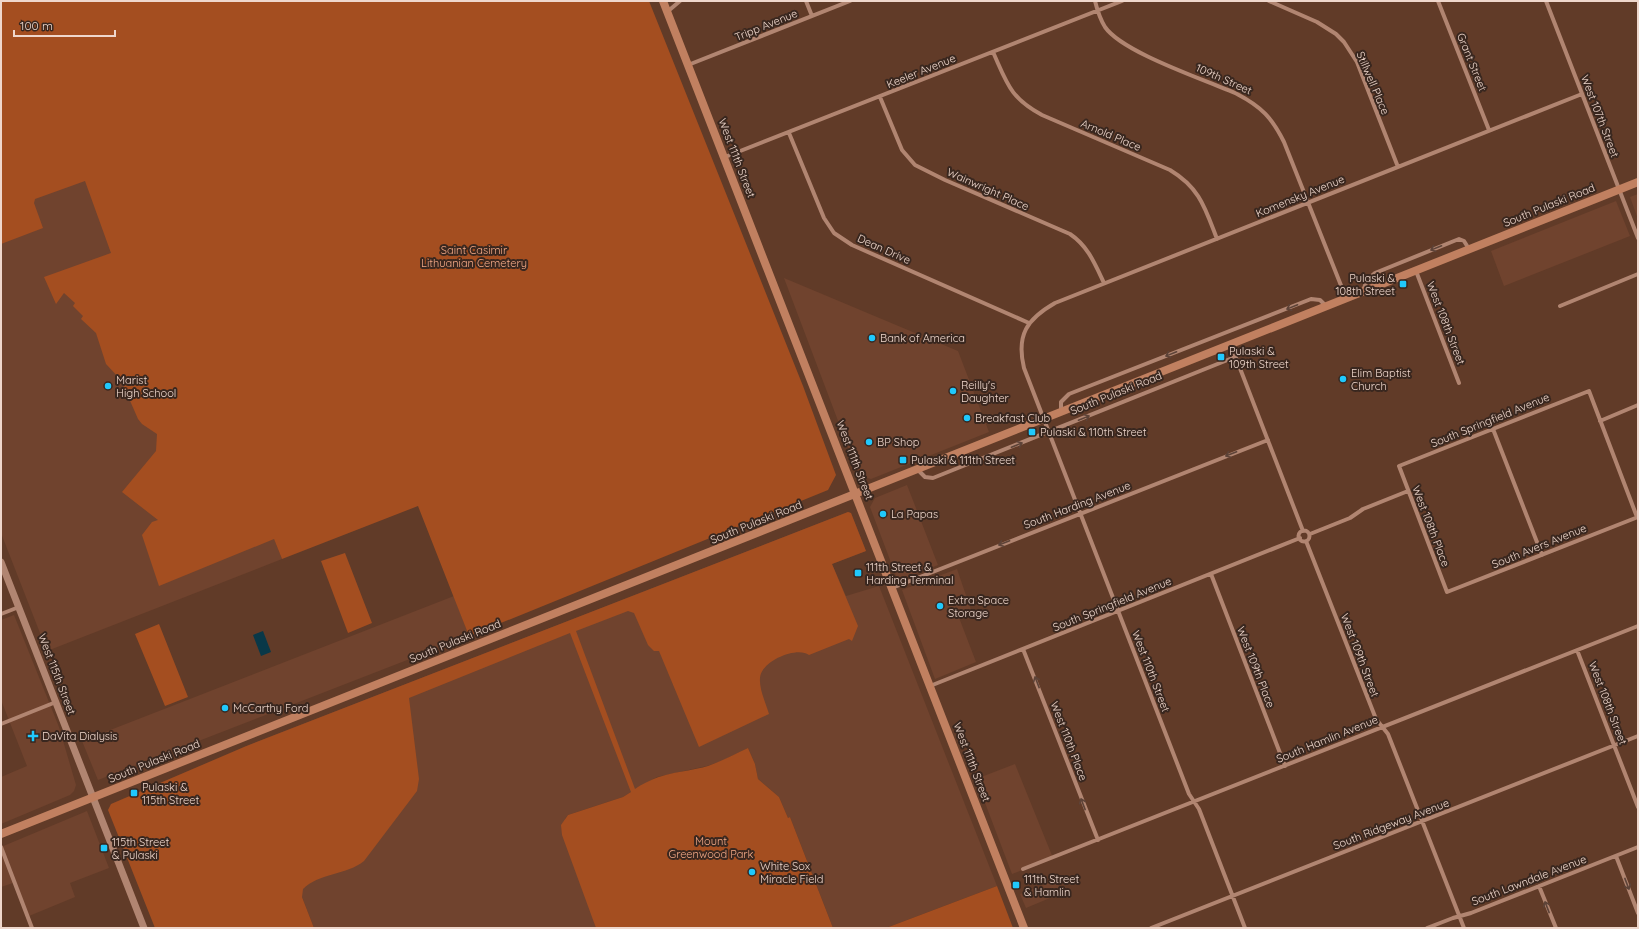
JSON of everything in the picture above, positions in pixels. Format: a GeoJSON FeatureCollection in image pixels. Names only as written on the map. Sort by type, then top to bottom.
{"type":"FeatureCollection","features":[{"type":"Feature","properties":{"kind":"main road","name":"West 111th Street"},"geometry":{"type":"LineString","coordinates":[[663,1],[1024,928]]}},
{"type":"Feature","properties":{"kind":"main road","name":"South Pulaski Road"},"geometry":{"type":"LineString","coordinates":[[1,834],[1638,182]]}},
{"type":"Feature","properties":{"kind":"street"},"geometry":{"type":"LineString","coordinates":[[667,12],[680,1]]}},
{"type":"Feature","properties":{"kind":"street"},"geometry":{"type":"LineString","coordinates":[[806,1],[812,16]]}},
{"type":"Feature","properties":{"kind":"street","name":"Tripp Avenue"},"geometry":{"type":"LineString","coordinates":[[688,65],[850,1]]}},
{"type":"Feature","properties":{"kind":"street","name":"109th Street"},"geometry":{"type":"LineString","coordinates":[[1095,1],[1097,11],[1104,26],[1112,35],[1140,53],[1252,101],[1266,113],[1276,126],[1284,142],[1346,298]]}},
{"type":"Feature","properties":{"kind":"street","name":"Keeler Avenue"},"geometry":{"type":"LineString","coordinates":[[725,157],[1122,1]]}},
{"type":"Feature","properties":{"kind":"street","name":"Stillwell Place"},"geometry":{"type":"LineString","coordinates":[[1269,1],[1317,22],[1336,34],[1344,42],[1357,62],[1398,167]]}},
{"type":"Feature","properties":{"kind":"street","name":"Grant Street"},"geometry":{"type":"LineString","coordinates":[[1438,1],[1489,130]]}},
{"type":"Feature","properties":{"kind":"street","name":"West 107th Street"},"geometry":{"type":"LineString","coordinates":[[1546,1],[1638,238]]}},
{"type":"Feature","properties":{"kind":"street","name":"Arnold Place"},"geometry":{"type":"LineString","coordinates":[[994,52],[1007,85],[1014,95],[1026,106],[1042,115],[1170,170],[1184,179],[1195,190],[1205,206],[1217,239]]}},
{"type":"Feature","properties":{"kind":"street","name":"Komensky Avenue"},"geometry":{"type":"LineString","coordinates":[[1028,322],[1041,311],[1055,303],[1582,94]]}},
{"type":"Feature","properties":{"kind":"street","name":"Wainwright Place"},"geometry":{"type":"LineString","coordinates":[[880,97],[902,150],[915,165],[945,180],[1070,234],[1076,238],[1091,255],[1104,283]]}},
{"type":"Feature","properties":{"kind":"street","name":"Dean Drive"},"geometry":{"type":"LineString","coordinates":[[789,133],[820,210],[834,233],[852,245],[1028,322]]}},
{"type":"Feature","properties":{"kind":"street"},"geometry":{"type":"LineString","coordinates":[[1362,292],[1367,280],[1376,273],[1454,241],[1459,239],[1464,241],[1469,249]]}},
{"type":"Feature","properties":{"kind":"street","name":"West 108th Street"},"geometry":{"type":"LineString","coordinates":[[1416,270],[1459,383]]}},
{"type":"Feature","properties":{"kind":"street"},"geometry":{"type":"LineString","coordinates":[[1560,306],[1638,274]]}},
{"type":"Feature","properties":{"kind":"street","name":"South Pulaski Road"},"geometry":{"type":"LineString","coordinates":[[1061,412],[1061,402],[1069,394],[1311,299],[1320,300],[1326,306]]}},
{"type":"Feature","properties":{"kind":"street","name":"West 110th Street"},"geometry":{"type":"LineString","coordinates":[[1028,322],[1023,335],[1020,353],[1024,368],[1189,794],[1199,809],[1245,928]]}},
{"type":"Feature","properties":{"kind":"street"},"geometry":{"type":"LineString","coordinates":[[1231,344],[1303,531]]}},
{"type":"Feature","properties":{"kind":"street","name":"South Pulaski Road"},"geometry":{"type":"LineString","coordinates":[[918,469],[926,477],[933,478],[1235,357]]}},
{"type":"Feature","properties":{"kind":"street","name":"South Springfield Avenue"},"geometry":{"type":"LineString","coordinates":[[1399,466],[1589,391],[1600,421]]}},
{"type":"Feature","properties":{"kind":"street"},"geometry":{"type":"LineString","coordinates":[[1637,517],[1600,421],[1638,405]]}},
{"type":"Feature","properties":{"kind":"street"},"geometry":{"type":"LineString","coordinates":[[1493,429],[1542,555]]}},
{"type":"Feature","properties":{"kind":"street","name":"South Harding Avenue"},"geometry":{"type":"LineString","coordinates":[[892,588],[1268,440]]}},
{"type":"Feature","properties":{"kind":"street","name":"West 108th Place"},"geometry":{"type":"LineString","coordinates":[[1399,466],[1447,592]]}},
{"type":"Feature","properties":{"kind":"street"},"geometry":{"type":"LineString","coordinates":[[1303,531],[1299,535],[1300,538],[1306,541],[1310,534],[1350,518],[1363,509],[1408,491]]}},
{"type":"Feature","properties":{"kind":"street","name":"South Avers Avenue"},"geometry":{"type":"LineString","coordinates":[[1447,592],[1637,517]]}},
{"type":"Feature","properties":{"kind":"street"},"geometry":{"type":"LineString","coordinates":[[1303,531],[1310,534]]}},
{"type":"Feature","properties":{"kind":"street","name":"South Springfield Avenue"},"geometry":{"type":"LineString","coordinates":[[930,686],[1300,538]]}},
{"type":"Feature","properties":{"kind":"street","name":"West 109th Street"},"geometry":{"type":"LineString","coordinates":[[1306,541],[1376,720],[1388,734],[1464,928]]}},
{"type":"Feature","properties":{"kind":"street","name":"West 115th Street"},"geometry":{"type":"LineString","coordinates":[[1,562],[144,928]]}},
{"type":"Feature","properties":{"kind":"street","name":"West 109th Place"},"geometry":{"type":"LineString","coordinates":[[1211,574],[1285,766]]}},
{"type":"Feature","properties":{"kind":"street"},"geometry":{"type":"LineString","coordinates":[[1,614],[18,607]]}},
{"type":"Feature","properties":{"kind":"street","name":"South Hamlin Avenue"},"geometry":{"type":"LineString","coordinates":[[1023,869],[1638,626]]}},
{"type":"Feature","properties":{"kind":"street","name":"West 110th Place"},"geometry":{"type":"LineString","coordinates":[[1024,649],[1098,840]]}},
{"type":"Feature","properties":{"kind":"street","name":"West 108th Street"},"geometry":{"type":"LineString","coordinates":[[1577,650],[1638,807]]}},
{"type":"Feature","properties":{"kind":"street"},"geometry":{"type":"LineString","coordinates":[[1,724],[56,702]]}},
{"type":"Feature","properties":{"kind":"street","name":"South Ridgeway Avenue"},"geometry":{"type":"LineString","coordinates":[[1151,928],[1638,736]]}},
{"type":"Feature","properties":{"kind":"street"},"geometry":{"type":"LineString","coordinates":[[1,847],[32,928]]}},
{"type":"Feature","properties":{"kind":"street","name":"South Lawndale Avenue"},"geometry":{"type":"LineString","coordinates":[[1427,928],[1638,847]]}},
{"type":"Feature","properties":{"kind":"street"},"geometry":{"type":"LineString","coordinates":[[1616,856],[1638,913]]}},
{"type":"Feature","properties":{"kind":"street"},"geometry":{"type":"LineString","coordinates":[[1539,886],[1556,928]]}},
{"type":"Feature","properties":{"kind":"shaded area","name":"Marist High School"},"geometry":{"type":"Polygon","coordinates":[[[1,20],[157,239],[282,559],[47,651],[1,533],[1,20]]]}},
{"type":"Feature","properties":{"kind":"shaded area"},"geometry":{"type":"Polygon","coordinates":[[[1638,194],[1638,219],[1630,197],[1638,194]]]}},
{"type":"Feature","properties":{"kind":"shaded area"},"geometry":{"type":"Polygon","coordinates":[[[1616,201],[1630,236],[1504,286],[1491,251],[1616,201]]]}},
{"type":"Feature","properties":{"kind":"shaded area"},"geometry":{"type":"Polygon","coordinates":[[[784,278],[958,351],[989,432],[871,479],[861,476],[857,471],[784,278]]]}},
{"type":"Feature","properties":{"kind":"shaded area"},"geometry":{"type":"Polygon","coordinates":[[[907,485],[938,565],[898,581],[870,507],[875,498],[907,485]]]}},
{"type":"Feature","properties":{"kind":"shaded area"},"geometry":{"type":"Polygon","coordinates":[[[848,512],[851,513],[866,551],[832,564],[846,596],[879,586],[997,886],[886,928],[833,928],[790,817],[788,818],[779,797],[758,779],[755,764],[748,748],[722,761],[707,766],[657,777],[623,797],[568,815],[565,819],[596,928],[314,928],[244,747],[848,512]]]}},
{"type":"Feature","properties":{"kind":"shaded area"},"geometry":{"type":"Polygon","coordinates":[[[957,569],[971,610],[958,615],[976,662],[935,679],[902,590],[957,569]]]}},
{"type":"Feature","properties":{"kind":"shaded area"},"geometry":{"type":"Polygon","coordinates":[[[454,596],[469,636],[98,780],[82,741],[454,596]]]}},
{"type":"Feature","properties":{"kind":"shaded area"},"geometry":{"type":"Polygon","coordinates":[[[14,615],[59,727],[76,785],[74,791],[70,795],[1,824],[1,777],[27,766],[1,700],[1,620],[14,615]]]}},
{"type":"Feature","properties":{"kind":"shaded area"},"geometry":{"type":"Polygon","coordinates":[[[1015,764],[1053,858],[1012,874],[976,779],[1015,764]]]}},
{"type":"Feature","properties":{"kind":"shaded area"},"geometry":{"type":"Polygon","coordinates":[[[87,811],[109,868],[70,883],[75,897],[29,916],[16,882],[1,887],[1,847],[87,811]]]}},
{"type":"Feature","properties":{"kind":"shaded area"},"geometry":{"type":"Polygon","coordinates":[[[1056,880],[1062,893],[1026,908],[1020,894],[1056,880]]]}},
{"type":"Feature","properties":{"kind":"green space","name":"Saint Casimir Lithuanian Cemetery"},"geometry":{"type":"Polygon","coordinates":[[[1,1],[649,1],[803,386],[836,475],[828,490],[469,636],[418,506],[282,559],[274,539],[159,586],[142,535],[152,522],[158,520],[122,492],[156,451],[157,434],[142,424],[138,419],[121,380],[106,364],[96,333],[81,319],[83,316],[73,306],[75,303],[64,293],[56,304],[44,277],[111,253],[85,181],[35,199],[34,203],[43,228],[1,244],[1,1]]]}},
{"type":"Feature","properties":{"kind":"green space","name":"Mount Greenwood Park"},"geometry":{"type":"Polygon","coordinates":[[[848,512],[851,513],[866,551],[832,564],[858,626],[852,641],[849,639],[809,655],[796,652],[788,654],[773,661],[766,666],[760,678],[762,692],[769,714],[699,747],[659,651],[654,651],[648,645],[634,613],[628,611],[576,631],[635,789],[662,776],[708,766],[748,748],[755,764],[758,779],[779,797],[788,818],[790,817],[833,928],[596,928],[562,835],[561,825],[568,815],[623,797],[631,792],[570,633],[409,698],[419,779],[417,791],[364,861],[350,869],[317,880],[303,889],[302,897],[314,928],[155,928],[108,810],[111,804],[244,747],[848,512]]]}},
{"type":"Feature","properties":{"kind":"green space"},"geometry":{"type":"Polygon","coordinates":[[[345,553],[372,623],[348,633],[321,561],[345,553]]]}},
{"type":"Feature","properties":{"kind":"green space"},"geometry":{"type":"Polygon","coordinates":[[[159,624],[188,697],[165,706],[135,634],[159,624]]]}},
{"type":"Feature","properties":{"kind":"green space"},"geometry":{"type":"Polygon","coordinates":[[[997,886],[1013,928],[886,928],[997,886]]]}},
{"type":"Feature","properties":{"kind":"water"},"geometry":{"type":"Polygon","coordinates":[[[263,631],[271,652],[261,656],[253,635],[263,631]]]}},
{"type":"Feature","properties":{"kind":"place","name":"Pulaski & 108th Street"},"geometry":{"type":"Point","coordinates":[1403,284]}},
{"type":"Feature","properties":{"kind":"place","name":"Bank of America"},"geometry":{"type":"Point","coordinates":[872,338]}},
{"type":"Feature","properties":{"kind":"place","name":"Pulaski & 109th Street"},"geometry":{"type":"Point","coordinates":[1221,357]}},
{"type":"Feature","properties":{"kind":"place","name":"Elim Baptist Church"},"geometry":{"type":"Point","coordinates":[1343,379]}},
{"type":"Feature","properties":{"kind":"place","name":"Marist High School"},"geometry":{"type":"Point","coordinates":[108,386]}},
{"type":"Feature","properties":{"kind":"place","name":"Reilly's Daughter"},"geometry":{"type":"Point","coordinates":[953,391]}},
{"type":"Feature","properties":{"kind":"place","name":"Breakfast Club"},"geometry":{"type":"Point","coordinates":[967,418]}},
{"type":"Feature","properties":{"kind":"place","name":"Pulaski & 110th Street"},"geometry":{"type":"Point","coordinates":[1032,432]}},
{"type":"Feature","properties":{"kind":"place","name":"BP Shop"},"geometry":{"type":"Point","coordinates":[869,442]}},
{"type":"Feature","properties":{"kind":"place","name":"Pulaski & 111th Street"},"geometry":{"type":"Point","coordinates":[903,460]}},
{"type":"Feature","properties":{"kind":"place","name":"La Papas"},"geometry":{"type":"Point","coordinates":[883,514]}},
{"type":"Feature","properties":{"kind":"place","name":"111th Street & Harding Terminal"},"geometry":{"type":"Point","coordinates":[858,573]}},
{"type":"Feature","properties":{"kind":"place","name":"Extra Space Storage"},"geometry":{"type":"Point","coordinates":[940,606]}},
{"type":"Feature","properties":{"kind":"place","name":"McCarthy Ford"},"geometry":{"type":"Point","coordinates":[225,708]}},
{"type":"Feature","properties":{"kind":"place","name":"DaVita Dialysis"},"geometry":{"type":"Point","coordinates":[33,736]}},
{"type":"Feature","properties":{"kind":"place","name":"Pulaski & 115th Street"},"geometry":{"type":"Point","coordinates":[134,793]}},
{"type":"Feature","properties":{"kind":"place","name":"115th Street & Pulaski"},"geometry":{"type":"Point","coordinates":[104,848]}},
{"type":"Feature","properties":{"kind":"place","name":"White Sox Miracle Field"},"geometry":{"type":"Point","coordinates":[752,872]}},
{"type":"Feature","properties":{"kind":"place","name":"111th Street & Hamlin"},"geometry":{"type":"Point","coordinates":[1016,885]}}]}
